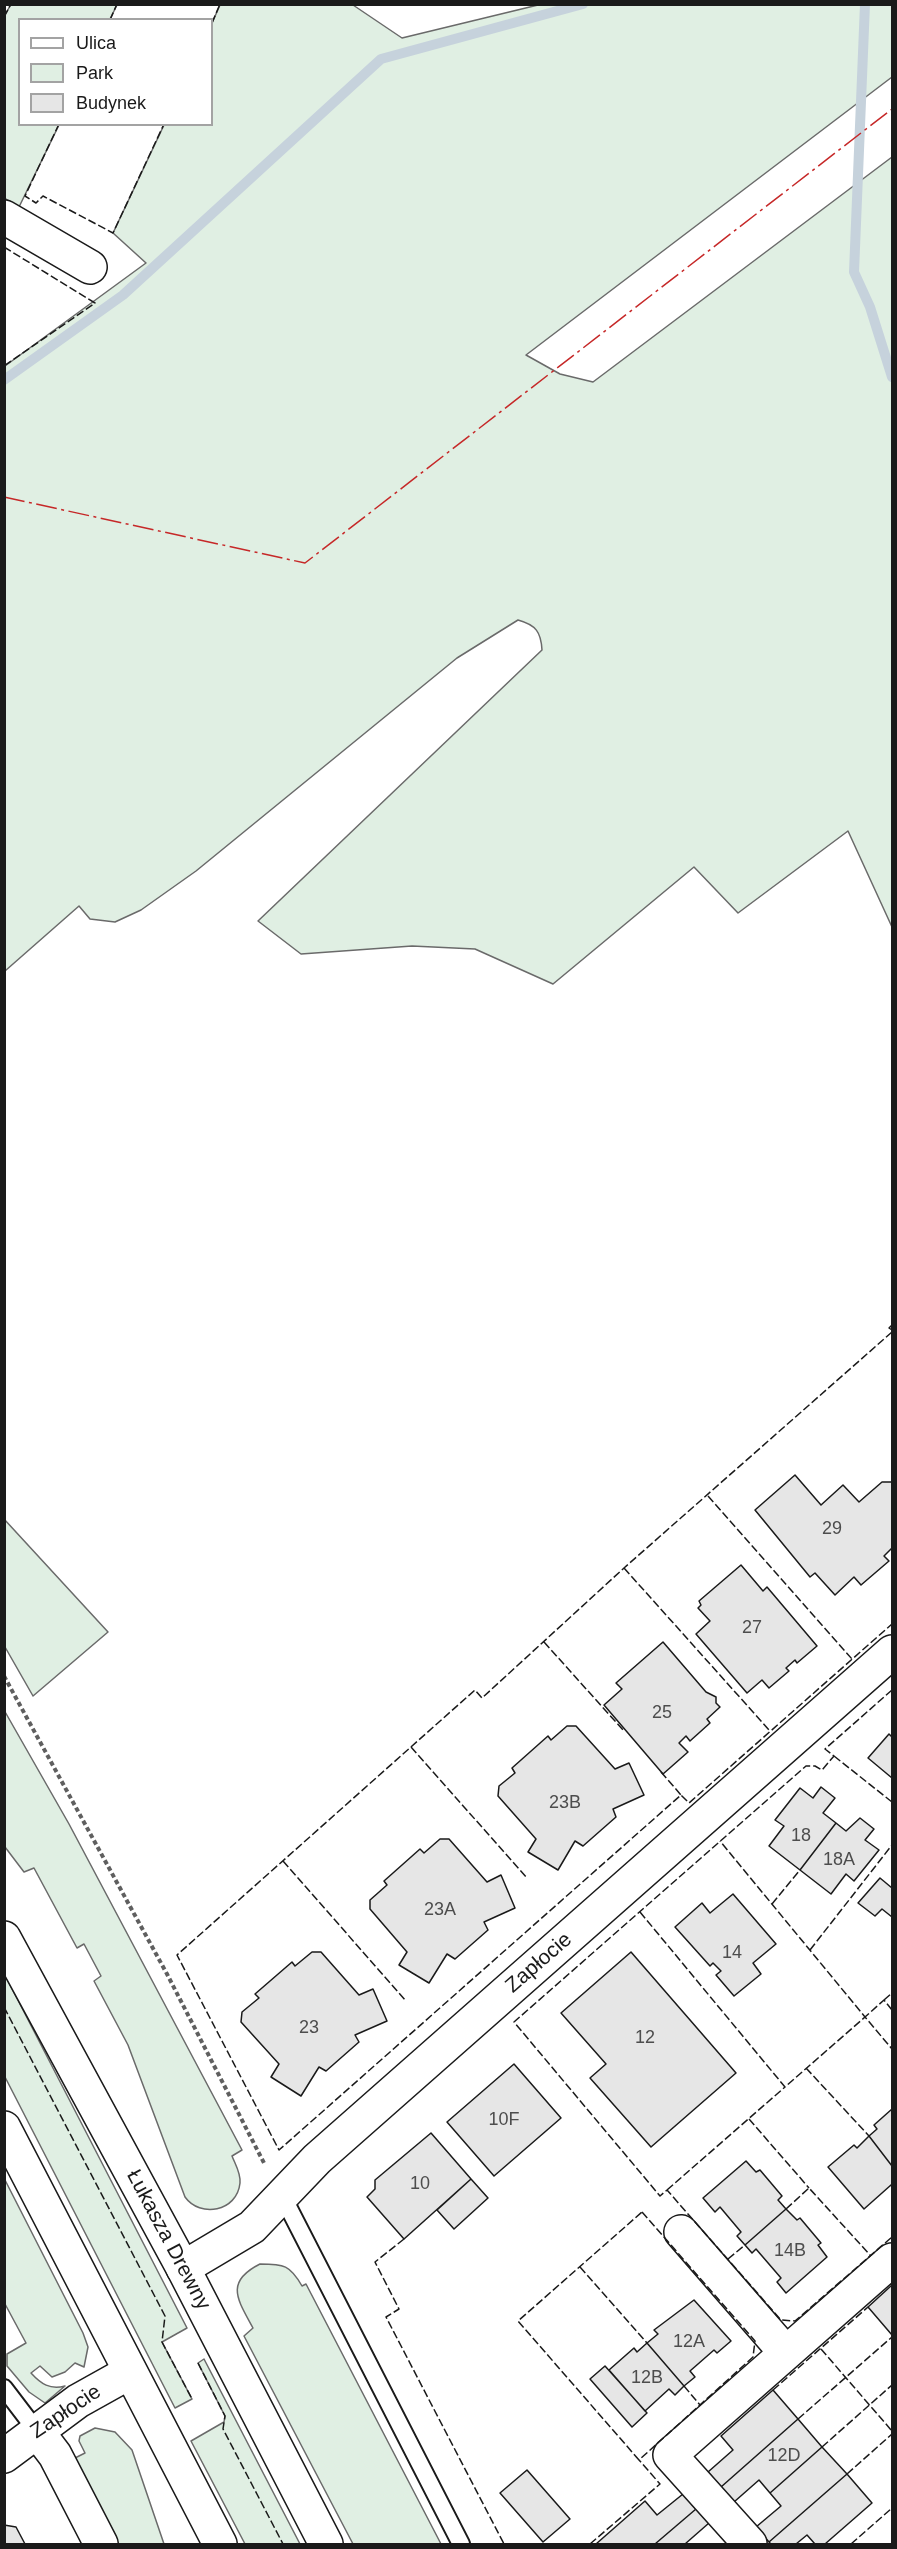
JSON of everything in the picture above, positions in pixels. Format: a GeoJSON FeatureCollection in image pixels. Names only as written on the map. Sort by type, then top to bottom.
{"type":"FeatureCollection","features":[{"type":"Feature","properties":{"kind":"street"},"geometry":{"type":"LineString","coordinates":[[4,217],[90,267]]}},
{"type":"Feature","properties":{"kind":"street","name":"Zapłocie"},"geometry":{"type":"LineString","coordinates":[[183,2268],[237,2238],[267,2212],[317,2159],[892,1652]]}},
{"type":"Feature","properties":{"kind":"street","name":"Łukasza Drewny"},"geometry":{"type":"LineString","coordinates":[[4,1938],[183,2268],[326,2544]]}},
{"type":"Feature","properties":{"kind":"street"},"geometry":{"type":"LineString","coordinates":[[4,2128],[220,2544]]}},
{"type":"Feature","properties":{"kind":"street"},"geometry":{"type":"LineString","coordinates":[[681,2232],[786,2353]]}},
{"type":"Feature","properties":{"kind":"street"},"geometry":{"type":"LineString","coordinates":[[750,2544],[670,2455],[892,2260]]}},
{"type":"Feature","properties":{"kind":"street","name":"Zapłocie"},"geometry":{"type":"LineString","coordinates":[[4,2456],[78,2401],[130,2372]]}},
{"type":"Feature","properties":{"kind":"street"},"geometry":{"type":"LineString","coordinates":[[36,2430],[56,2455],[101,2544]]}},
{"type":"Feature","properties":{"kind":"lane"},"geometry":{"type":"LineString","coordinates":[[282,2195],[460,2544]]}},
{"type":"Feature","properties":{"kind":"lane"},"geometry":{"type":"LineString","coordinates":[[4,2388],[36,2430]]}},
{"type":"Feature","properties":{"kind":"path"},"geometry":{"type":"LineString","coordinates":[[4,1676],[167,1974],[282,2195]]}},
{"type":"Feature","properties":{"kind":"green space"},"geometry":{"type":"Polygon","coordinates":[[[11,4],[117,5],[110,18],[18,18],[18,126],[59,126],[19,207],[4,198],[4,17],[11,4]]]}},
{"type":"Feature","properties":{"kind":"green space"},"geometry":{"type":"Polygon","coordinates":[[[220,5],[353,5],[402,38],[538,5],[892,5],[892,77],[526,355],[560,374],[593,382],[892,157],[892,927],[848,831],[738,913],[694,867],[553,984],[475,949],[412,946],[301,954],[258,921],[542,650],[536,630],[529,624],[518,620],[457,658],[196,871],[141,910],[115,922],[90,919],[79,906],[5,971],[5,366],[146,263],[113,233],[164,126],[213,126],[213,21],[220,5]]]}},
{"type":"Feature","properties":{"kind":"green space"},"geometry":{"type":"Polygon","coordinates":[[[4,1519],[108,1632],[33,1696],[5,1647],[4,1519]]]}},
{"type":"Feature","properties":{"kind":"green space"},"geometry":{"type":"Polygon","coordinates":[[[4,1710],[69,1824],[242,2150],[232,2156],[240,2176],[240,2183],[237,2193],[225,2206],[217,2209],[200,2208],[185,2197],[128,2045],[94,1981],[101,1976],[84,1944],[77,1948],[34,1868],[24,1872],[5,1847],[4,1710]]]}},
{"type":"Feature","properties":{"kind":"green space"},"geometry":{"type":"Polygon","coordinates":[[[5,1975],[187,2328],[162,2342],[192,2399],[175,2408],[5,2077],[5,1975]]]}},
{"type":"Feature","properties":{"kind":"green space"},"geometry":{"type":"Polygon","coordinates":[[[5,2180],[88,2347],[84,2367],[75,2363],[65,2372],[52,2377],[40,2366],[31,2373],[46,2385],[65,2386],[45,2403],[29,2392],[7,2366],[7,2354],[26,2343],[5,2304],[5,2180]]]}},
{"type":"Feature","properties":{"kind":"green space"},"geometry":{"type":"Polygon","coordinates":[[[260,2264],[286,2267],[302,2286],[306,2284],[441,2544],[353,2544],[244,2336],[253,2328],[239,2300],[238,2285],[249,2271],[260,2264]]]}},
{"type":"Feature","properties":{"kind":"green space"},"geometry":{"type":"Polygon","coordinates":[[[204,2359],[300,2544],[245,2544],[191,2441],[224,2422],[225,2416],[198,2363],[204,2359]]]}},
{"type":"Feature","properties":{"kind":"green space"},"geometry":{"type":"Polygon","coordinates":[[[95,2428],[115,2432],[132,2450],[164,2544],[117,2544],[75,2458],[85,2453],[79,2441],[80,2436],[95,2428]]]}},
{"type":"Feature","properties":{"kind":"building"},"geometry":{"type":"Polygon","coordinates":[[[795,1475],[821,1505],[843,1485],[859,1502],[882,1482],[892,1482],[892,1548],[884,1556],[889,1561],[861,1585],[854,1577],[835,1595],[815,1573],[810,1577],[755,1510],[795,1475]]]}},
{"type":"Feature","properties":{"kind":"building"},"geometry":{"type":"Polygon","coordinates":[[[741,1565],[763,1591],[767,1587],[817,1646],[797,1663],[795,1660],[786,1668],[789,1671],[769,1688],[762,1680],[747,1693],[696,1634],[710,1621],[698,1608],[701,1605],[699,1601],[741,1565]]]}},
{"type":"Feature","properties":{"kind":"building"},"geometry":{"type":"Polygon","coordinates":[[[663,1642],[706,1692],[716,1697],[716,1703],[720,1707],[707,1719],[710,1723],[690,1741],[686,1736],[679,1743],[688,1752],[663,1774],[604,1705],[622,1689],[616,1683],[663,1642]]]}},
{"type":"Feature","properties":{"kind":"building"},"geometry":{"type":"Polygon","coordinates":[[[567,1726],[576,1726],[615,1769],[629,1763],[644,1795],[613,1809],[616,1817],[583,1846],[575,1841],[558,1870],[528,1852],[536,1839],[498,1796],[499,1786],[515,1773],[512,1768],[548,1736],[551,1740],[567,1726]]]}},
{"type":"Feature","properties":{"kind":"building"},"geometry":{"type":"Polygon","coordinates":[[[889,1734],[892,1737],[892,1778],[868,1758],[889,1734]]]}},
{"type":"Feature","properties":{"kind":"building"},"geometry":{"type":"Polygon","coordinates":[[[821,1787],[835,1798],[823,1813],[836,1823],[800,1870],[769,1846],[784,1826],[775,1820],[800,1788],[813,1798],[821,1787]]]}},
{"type":"Feature","properties":{"kind":"building"},"geometry":{"type":"Polygon","coordinates":[[[860,1818],[874,1829],[865,1840],[879,1850],[854,1881],[846,1874],[831,1894],[800,1870],[836,1823],[846,1831],[860,1818]]]}},
{"type":"Feature","properties":{"kind":"building"},"geometry":{"type":"Polygon","coordinates":[[[440,1839],[449,1839],[487,1882],[501,1875],[515,1908],[484,1922],[488,1930],[455,1959],[447,1954],[429,1983],[399,1965],[407,1952],[370,1909],[370,1900],[387,1885],[384,1881],[420,1849],[424,1853],[440,1839]]]}},
{"type":"Feature","properties":{"kind":"building"},"geometry":{"type":"Polygon","coordinates":[[[880,1878],[892,1888],[892,1917],[882,1909],[875,1916],[858,1903],[880,1878]]]}},
{"type":"Feature","properties":{"kind":"building"},"geometry":{"type":"Polygon","coordinates":[[[733,1894],[776,1944],[753,1963],[761,1974],[734,1996],[716,1975],[721,1971],[713,1963],[710,1966],[675,1927],[702,1903],[710,1913],[733,1894]]]}},
{"type":"Feature","properties":{"kind":"building"},"geometry":{"type":"Polygon","coordinates":[[[312,1952],[321,1952],[359,1995],[373,1989],[387,2021],[355,2035],[359,2042],[326,2071],[319,2067],[301,2096],[271,2077],[279,2064],[241,2022],[242,2012],[259,1998],[255,1994],[292,1962],[295,1966],[312,1952]]]}},
{"type":"Feature","properties":{"kind":"building"},"geometry":{"type":"Polygon","coordinates":[[[631,1952],[736,2073],[651,2147],[590,2078],[606,2064],[561,2013],[631,1952]]]}},
{"type":"Feature","properties":{"kind":"building"},"geometry":{"type":"Polygon","coordinates":[[[514,2064],[561,2118],[494,2176],[447,2122],[514,2064]]]}},
{"type":"Feature","properties":{"kind":"building"},"geometry":{"type":"Polygon","coordinates":[[[892,2109],[892,2166],[869,2136],[877,2129],[874,2125],[892,2109]]]}},
{"type":"Feature","properties":{"kind":"building"},"geometry":{"type":"Polygon","coordinates":[[[431,2133],[471,2179],[404,2239],[367,2197],[375,2189],[375,2180],[431,2133]]]}},
{"type":"Feature","properties":{"kind":"building"},"geometry":{"type":"Polygon","coordinates":[[[869,2136],[892,2166],[892,2187],[891,2185],[864,2209],[828,2167],[854,2145],[857,2148],[869,2136]]]}},
{"type":"Feature","properties":{"kind":"building"},"geometry":{"type":"Polygon","coordinates":[[[746,2161],[756,2172],[760,2170],[782,2196],[778,2200],[786,2209],[745,2245],[737,2236],[741,2232],[720,2207],[715,2212],[703,2198],[746,2161]]]}},
{"type":"Feature","properties":{"kind":"building"},"geometry":{"type":"Polygon","coordinates":[[[471,2179],[488,2198],[454,2229],[437,2210],[471,2179]]]}},
{"type":"Feature","properties":{"kind":"building"},"geometry":{"type":"Polygon","coordinates":[[[786,2209],[797,2220],[800,2218],[821,2243],[818,2245],[827,2257],[786,2293],[777,2282],[781,2278],[756,2249],[752,2253],[745,2245],[786,2209]]]}},
{"type":"Feature","properties":{"kind":"building"},"geometry":{"type":"Polygon","coordinates":[[[892,2285],[892,2335],[868,2307],[892,2285]]]}},
{"type":"Feature","properties":{"kind":"building"},"geometry":{"type":"Polygon","coordinates":[[[694,2300],[731,2341],[717,2353],[714,2350],[690,2371],[695,2377],[684,2386],[647,2343],[658,2334],[654,2330],[694,2300]]]}},
{"type":"Feature","properties":{"kind":"building"},"geometry":{"type":"Polygon","coordinates":[[[647,2343],[684,2386],[675,2395],[669,2389],[645,2411],[609,2370],[634,2348],[637,2352],[647,2343]]]}},
{"type":"Feature","properties":{"kind":"building"},"geometry":{"type":"Polygon","coordinates":[[[605,2366],[647,2413],[632,2427],[590,2379],[605,2366]]]}},
{"type":"Feature","properties":{"kind":"building"},"geometry":{"type":"Polygon","coordinates":[[[773,2390],[798,2419],[721,2487],[708,2472],[733,2450],[721,2436],[773,2390]]]}},
{"type":"Feature","properties":{"kind":"building"},"geometry":{"type":"Polygon","coordinates":[[[798,2419],[822,2447],[770,2493],[759,2480],[734,2502],[721,2487],[798,2419]]]}},
{"type":"Feature","properties":{"kind":"building"},"geometry":{"type":"Polygon","coordinates":[[[822,2447],[847,2474],[769,2542],[756,2527],[781,2506],[770,2493],[822,2447]]]}},
{"type":"Feature","properties":{"kind":"building"},"geometry":{"type":"Polygon","coordinates":[[[527,2470],[570,2519],[543,2542],[500,2493],[527,2470]]]}},
{"type":"Feature","properties":{"kind":"building"},"geometry":{"type":"Polygon","coordinates":[[[847,2474],[872,2503],[825,2544],[815,2544],[807,2535],[796,2544],[771,2544],[769,2542],[847,2474]]]}},
{"type":"Feature","properties":{"kind":"building"},"geometry":{"type":"Polygon","coordinates":[[[683,2494],[696,2509],[655,2544],[596,2544],[645,2501],[657,2515],[683,2494]]]}},
{"type":"Feature","properties":{"kind":"building"},"geometry":{"type":"Polygon","coordinates":[[[696,2509],[709,2523],[685,2544],[655,2544],[696,2509]]]}},
{"type":"Feature","properties":{"kind":"building"},"geometry":{"type":"Polygon","coordinates":[[[4,2525],[16,2527],[25,2544],[4,2544],[4,2525]]]}},
{"type":"Feature","properties":{"kind":"waterway"},"geometry":{"type":"LineString","coordinates":[[4,380],[123,295],[381,59],[583,4]]}},
{"type":"Feature","properties":{"kind":"waterway"},"geometry":{"type":"LineString","coordinates":[[865,4],[854,272],[870,307],[892,377]]}},
{"type":"Feature","properties":{"kind":"fence"},"geometry":{"type":"LineString","coordinates":[[4,17],[11,4]]}},
{"type":"Feature","properties":{"kind":"fence"},"geometry":{"type":"LineString","coordinates":[[111,18],[117,4]]}},
{"type":"Feature","properties":{"kind":"fence"},"geometry":{"type":"LineString","coordinates":[[213,21],[220,4]]}},
{"type":"Feature","properties":{"kind":"fence"},"geometry":{"type":"LineString","coordinates":[[58,126],[25,196],[36,203],[43,196],[113,233],[163,126]]}},
{"type":"Feature","properties":{"kind":"fence"},"geometry":{"type":"LineString","coordinates":[[4,247],[95,303],[4,366]]}},
{"type":"Feature","properties":{"kind":"fence"},"geometry":{"type":"LineString","coordinates":[[892,1325],[889,1328],[892,1330]]}},
{"type":"Feature","properties":{"kind":"fence"},"geometry":{"type":"LineString","coordinates":[[892,1332],[624,1568],[482,1698],[475,1690],[177,1955],[279,2150],[681,1795],[689,1803],[892,1624]]}},
{"type":"Feature","properties":{"kind":"fence"},"geometry":{"type":"LineString","coordinates":[[708,1496],[852,1659]]}},
{"type":"Feature","properties":{"kind":"fence"},"geometry":{"type":"LineString","coordinates":[[624,1568],[770,1731]]}},
{"type":"Feature","properties":{"kind":"fence"},"geometry":{"type":"LineString","coordinates":[[544,1642],[623,1730]]}},
{"type":"Feature","properties":{"kind":"fence"},"geometry":{"type":"LineString","coordinates":[[892,1690],[825,1749],[834,1756],[822,1770],[815,1766],[806,1766],[514,2022],[660,2196],[667,2190],[781,2320],[795,2321],[892,2237]]}},
{"type":"Feature","properties":{"kind":"fence"},"geometry":{"type":"LineString","coordinates":[[411,1747],[527,1878]]}},
{"type":"Feature","properties":{"kind":"fence"},"geometry":{"type":"LineString","coordinates":[[834,1756],[892,1802]]}},
{"type":"Feature","properties":{"kind":"fence"},"geometry":{"type":"LineString","coordinates":[[661,1772],[681,1795]]}},
{"type":"Feature","properties":{"kind":"fence"},"geometry":{"type":"LineString","coordinates":[[640,1912],[785,2087],[865,2017],[720,1841]]}},
{"type":"Feature","properties":{"kind":"fence"},"geometry":{"type":"LineString","coordinates":[[810,1950],[892,1845]]}},
{"type":"Feature","properties":{"kind":"fence"},"geometry":{"type":"LineString","coordinates":[[283,1861],[406,2001]]}},
{"type":"Feature","properties":{"kind":"fence"},"geometry":{"type":"LineString","coordinates":[[772,1904],[800,1870]]}},
{"type":"Feature","properties":{"kind":"fence"},"geometry":{"type":"LineString","coordinates":[[884,2000],[892,1993]]}},
{"type":"Feature","properties":{"kind":"fence"},"geometry":{"type":"LineString","coordinates":[[892,2010],[884,2000],[865,2017],[892,2049]]}},
{"type":"Feature","properties":{"kind":"fence"},"geometry":{"type":"LineString","coordinates":[[4,2007],[165,2316],[162,2342],[192,2399]]}},
{"type":"Feature","properties":{"kind":"fence"},"geometry":{"type":"LineString","coordinates":[[806,2068],[869,2136]]}},
{"type":"Feature","properties":{"kind":"fence"},"geometry":{"type":"LineString","coordinates":[[667,2190],[785,2087]]}},
{"type":"Feature","properties":{"kind":"fence"},"geometry":{"type":"LineString","coordinates":[[749,2119],[809,2188]]}},
{"type":"Feature","properties":{"kind":"fence"},"geometry":{"type":"LineString","coordinates":[[786,2209],[809,2188],[871,2256]]}},
{"type":"Feature","properties":{"kind":"fence"},"geometry":{"type":"LineString","coordinates":[[642,2212],[755,2341],[753,2357],[639,2460],[518,2321],[642,2212]]}},
{"type":"Feature","properties":{"kind":"fence"},"geometry":{"type":"LineString","coordinates":[[404,2239],[375,2262],[399,2309],[386,2317],[504,2544]]}},
{"type":"Feature","properties":{"kind":"fence"},"geometry":{"type":"LineString","coordinates":[[728,2259],[745,2245]]}},
{"type":"Feature","properties":{"kind":"fence"},"geometry":{"type":"LineString","coordinates":[[580,2267],[647,2343]]}},
{"type":"Feature","properties":{"kind":"fence"},"geometry":{"type":"LineString","coordinates":[[773,2390],[868,2307]]}},
{"type":"Feature","properties":{"kind":"fence"},"geometry":{"type":"LineString","coordinates":[[798,2419],[892,2337]]}},
{"type":"Feature","properties":{"kind":"fence"},"geometry":{"type":"LineString","coordinates":[[821,2349],[892,2431]]}},
{"type":"Feature","properties":{"kind":"fence"},"geometry":{"type":"LineString","coordinates":[[198,2363],[225,2416],[223,2429],[283,2544]]}},
{"type":"Feature","properties":{"kind":"fence"},"geometry":{"type":"LineString","coordinates":[[822,2447],[892,2385]]}},
{"type":"Feature","properties":{"kind":"fence"},"geometry":{"type":"LineString","coordinates":[[684,2386],[700,2405]]}},
{"type":"Feature","properties":{"kind":"fence"},"geometry":{"type":"LineString","coordinates":[[847,2474],[892,2434]]}},
{"type":"Feature","properties":{"kind":"fence"},"geometry":{"type":"LineString","coordinates":[[590,2544],[660,2484],[639,2460]]}},
{"type":"Feature","properties":{"kind":"fence"},"geometry":{"type":"LineString","coordinates":[[851,2544],[892,2508]]}},
{"type":"Feature","properties":{"kind":"power"},"geometry":{"type":"LineString","coordinates":[[4,497],[305,563],[892,109]]}}]}
